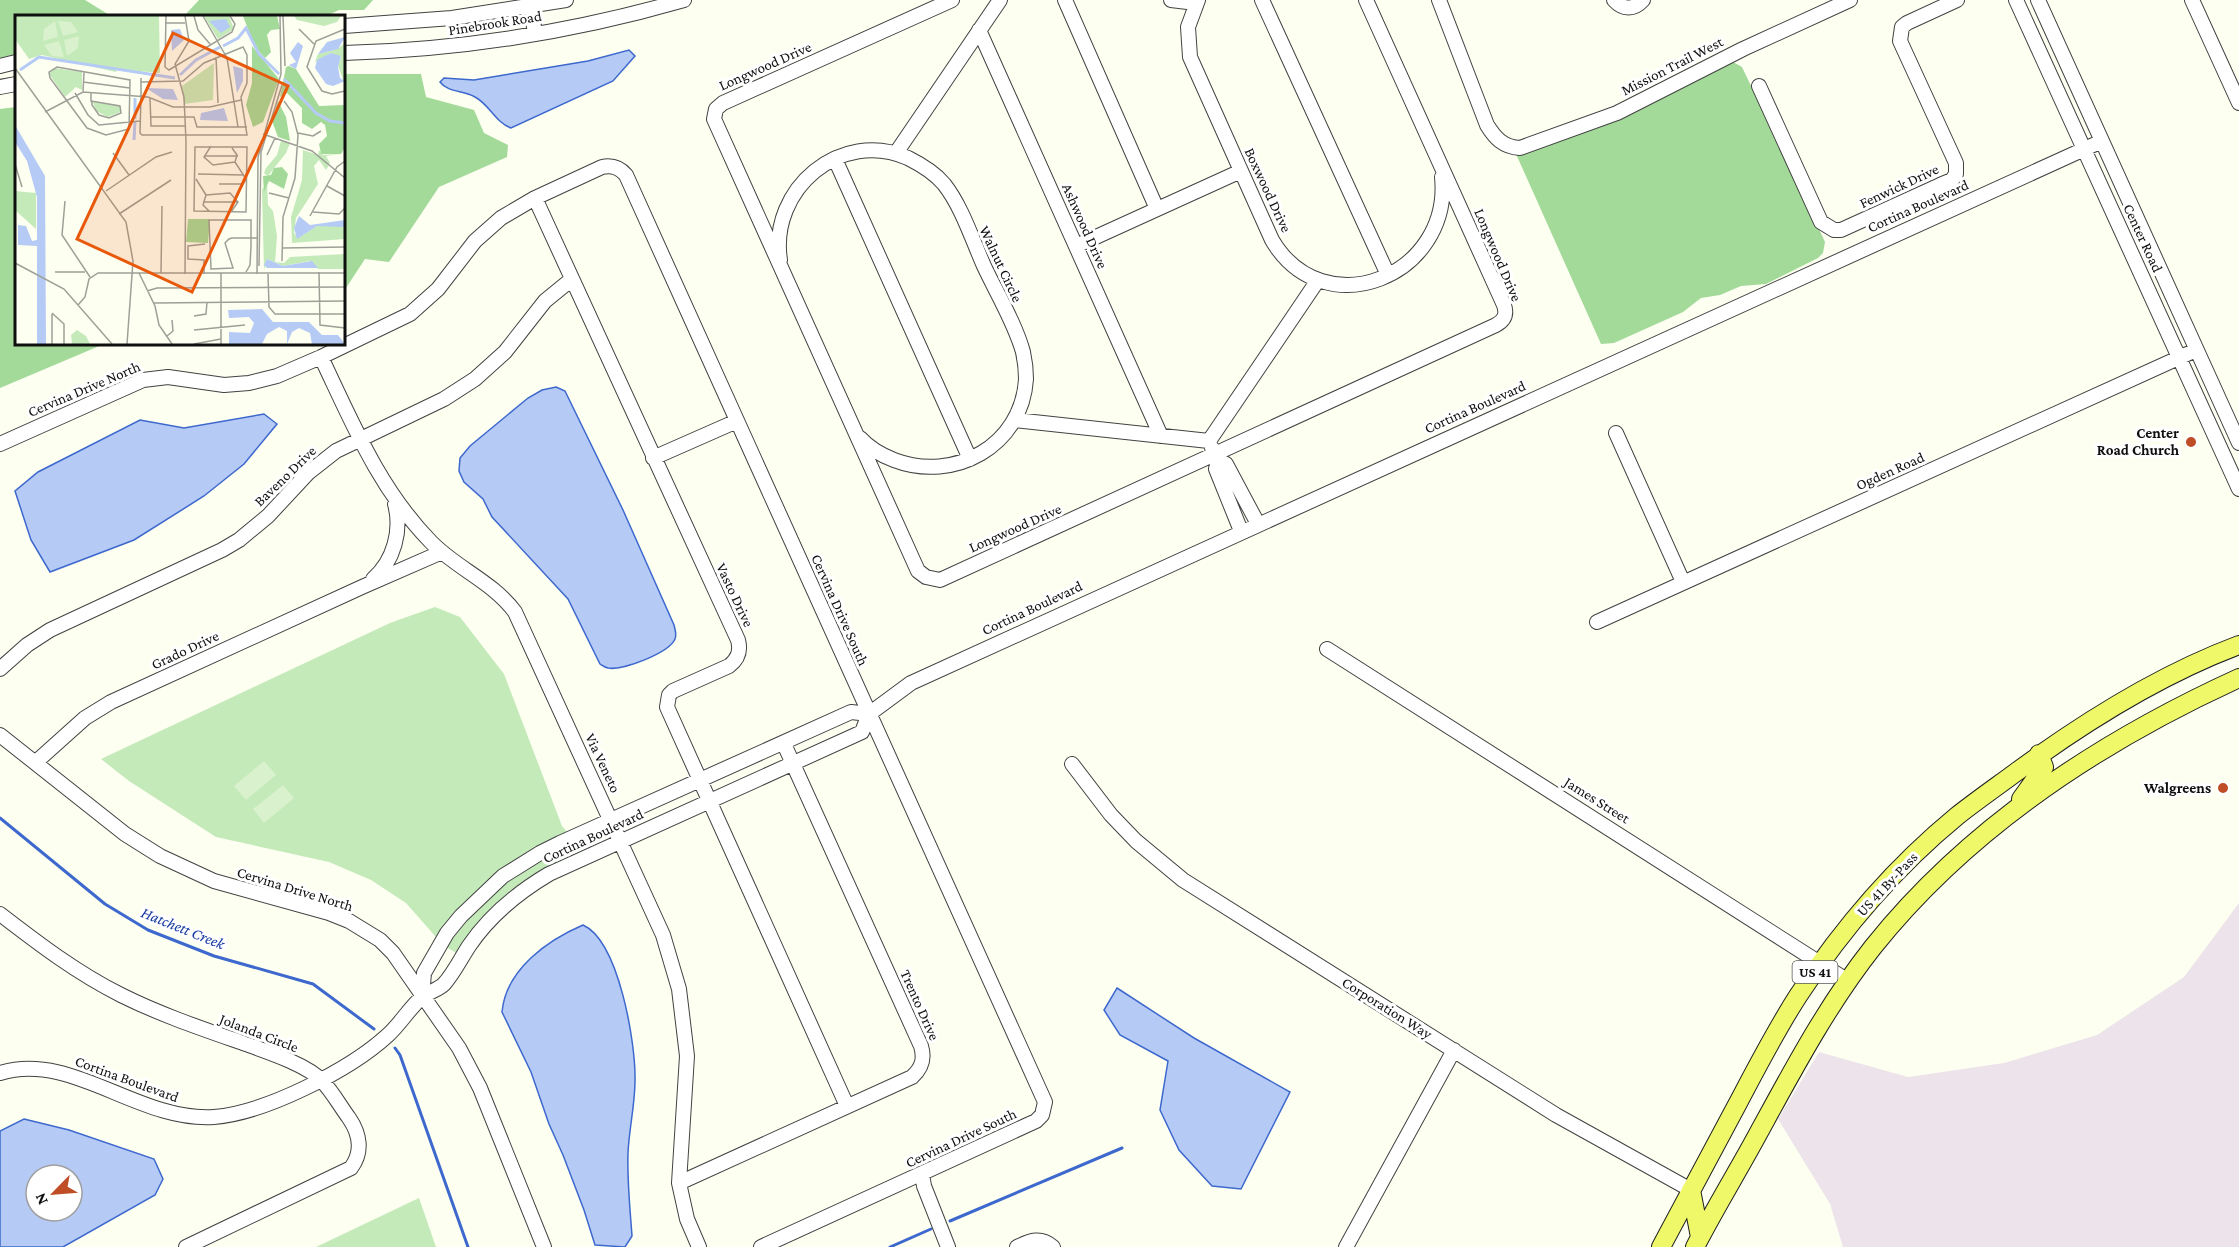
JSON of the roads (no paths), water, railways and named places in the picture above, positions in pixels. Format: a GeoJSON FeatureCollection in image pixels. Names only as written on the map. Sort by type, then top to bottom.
{"type":"FeatureCollection","features":[{"type":"Feature","properties":{"kind":"main road","name":"US 41 By-Pass"},"geometry":{"type":"LineString","coordinates":[[1661,1247],[1771,1041],[1821,963],[1859,914],[1918,851],[1956,817],[2039,754],[2085,724],[2156,683],[2208,657],[2239,645]]}},
{"type":"Feature","properties":{"kind":"main road","name":"US 41 By-Pass"},"geometry":{"type":"LineString","coordinates":[[1697,1242],[1800,1058],[1848,981],[1874,946],[1927,887],[2009,815],[2096,753],[2179,707],[2239,678]]}},
{"type":"Feature","properties":{"kind":"main road"},"geometry":{"type":"LineString","coordinates":[[2009,815],[2044,767],[2039,754]]}},
{"type":"Feature","properties":{"kind":"main road"},"geometry":{"type":"LineString","coordinates":[[1691,1190],[1697,1242]]}},
{"type":"Feature","properties":{"kind":"street","name":"Pinebrook Road"},"geometry":{"type":"LineString","coordinates":[[345,26],[422,21],[530,3],[566,0]]}},
{"type":"Feature","properties":{"kind":"street","name":"Pinebrook Road"},"geometry":{"type":"LineString","coordinates":[[345,53],[453,47],[619,18],[684,0]]}},
{"type":"Feature","properties":{"kind":"street","name":"Longwood Drive"},"geometry":{"type":"LineString","coordinates":[[952,0],[723,103],[716,109],[714,119],[918,571],[933,580],[940,580],[1217,457],[1497,325],[1503,320],[1506,310],[1504,305],[1366,0]]}},
{"type":"Feature","properties":{"kind":"street"},"geometry":{"type":"LineString","coordinates":[[896,153],[1000,0]]}},
{"type":"Feature","properties":{"kind":"street"},"geometry":{"type":"LineString","coordinates":[[1065,0],[1157,209]]}},
{"type":"Feature","properties":{"kind":"street"},"geometry":{"type":"LineString","coordinates":[[1171,0],[1197,1]]}},
{"type":"Feature","properties":{"kind":"street"},"geometry":{"type":"LineString","coordinates":[[1262,0],[1388,275]]}},
{"type":"Feature","properties":{"kind":"street","name":"Mission Trail West"},"geometry":{"type":"LineString","coordinates":[[1439,0],[1487,125],[1498,140],[1505,145],[1524,147],[1617,113],[1743,49],[1850,0]]}},
{"type":"Feature","properties":{"kind":"street"},"geometry":{"type":"LineString","coordinates":[[1614,0],[1622,7],[1629,8],[1643,0]]}},
{"type":"Feature","properties":{"kind":"street","name":"Fenwick Drive"},"geometry":{"type":"LineString","coordinates":[[1759,86],[1821,222],[1833,230],[1841,230],[1940,186],[1952,180],[1956,174],[1956,163],[1900,41],[1900,34],[1902,27],[1907,23],[1957,0]]}},
{"type":"Feature","properties":{"kind":"street","name":"Center Road"},"geometry":{"type":"LineString","coordinates":[[2016,0],[2239,489]]}},
{"type":"Feature","properties":{"kind":"street","name":"Center Road"},"geometry":{"type":"LineString","coordinates":[[2038,0],[2239,443]]}},
{"type":"Feature","properties":{"kind":"street"},"geometry":{"type":"LineString","coordinates":[[2192,0],[2239,103]]}},
{"type":"Feature","properties":{"kind":"street","name":"Boxwood Drive"},"geometry":{"type":"LineString","coordinates":[[1197,1],[1188,27],[1190,57],[1277,248],[1291,264],[1318,280],[1333,284],[1357,285],[1388,275],[1413,259],[1426,245],[1440,212],[1443,190],[1438,158]]}},
{"type":"Feature","properties":{"kind":"street"},"geometry":{"type":"LineString","coordinates":[[530,3],[536,34]]}},
{"type":"Feature","properties":{"kind":"street","name":"Ashwood Drive"},"geometry":{"type":"LineString","coordinates":[[979,30],[1161,436]]}},
{"type":"Feature","properties":{"kind":"street"},"geometry":{"type":"LineString","coordinates":[[0,66],[15,62]]}},
{"type":"Feature","properties":{"kind":"street"},"geometry":{"type":"LineString","coordinates":[[0,87],[15,84]]}},
{"type":"Feature","properties":{"kind":"street","name":"Cortina Boulevard"},"geometry":{"type":"LineString","coordinates":[[0,1073],[30,1069],[58,1072],[163,1112],[196,1117],[225,1116],[252,1110],[321,1079],[369,1051],[389,1034],[422,997],[444,985],[483,926],[512,898],[549,874],[862,732],[869,714],[910,683],[2102,141]]}},
{"type":"Feature","properties":{"kind":"street","name":"Walnut Circle"},"geometry":{"type":"LineString","coordinates":[[781,269],[780,232],[790,202],[807,178],[835,159],[852,151],[867,149],[896,153],[930,170],[950,192],[1020,342],[1025,362],[1026,383],[1015,420],[997,442],[970,459],[936,468],[906,465],[872,449],[853,430]]}},
{"type":"Feature","properties":{"kind":"street"},"geometry":{"type":"LineString","coordinates":[[835,159],[970,459]]}},
{"type":"Feature","properties":{"kind":"street","name":"Cervina Drive South"},"geometry":{"type":"LineString","coordinates":[[321,357],[410,314],[438,289],[487,230],[501,218],[535,198],[602,167],[614,166],[626,175],[1045,1102],[1042,1115],[1036,1121],[761,1247]]}},
{"type":"Feature","properties":{"kind":"street"},"geometry":{"type":"LineString","coordinates":[[1076,246],[1241,171]]}},
{"type":"Feature","properties":{"kind":"street","name":"Vasto Drive"},"geometry":{"type":"LineString","coordinates":[[535,198],[740,647],[735,661],[729,666],[676,689],[669,695],[667,707],[848,1106]]}},
{"type":"Feature","properties":{"kind":"street","name":"Baveno Drive"},"geometry":{"type":"LineString","coordinates":[[0,669],[27,645],[50,630],[239,540],[268,516],[308,473],[336,451],[444,399],[475,379],[505,352],[545,301],[572,279]]}},
{"type":"Feature","properties":{"kind":"street"},"geometry":{"type":"LineString","coordinates":[[1209,441],[1318,280]]}},
{"type":"Feature","properties":{"kind":"street","name":"Ogden Road"},"geometry":{"type":"LineString","coordinates":[[1597,622],[2196,350]]}},
{"type":"Feature","properties":{"kind":"street","name":"Via Veneto"},"geometry":{"type":"LineString","coordinates":[[321,357],[388,491],[421,532],[442,552],[499,594],[515,612],[663,935],[673,963],[682,1008],[687,1056],[679,1183],[685,1211],[699,1247]]}},
{"type":"Feature","properties":{"kind":"street","name":"Cervina Drive North"},"geometry":{"type":"LineString","coordinates":[[0,444],[143,380],[168,377],[224,384],[249,383],[277,376],[321,357]]}},
{"type":"Feature","properties":{"kind":"street"},"geometry":{"type":"LineString","coordinates":[[653,458],[737,420]]}},
{"type":"Feature","properties":{"kind":"street"},"geometry":{"type":"LineString","coordinates":[[1015,420],[1209,441]]}},
{"type":"Feature","properties":{"kind":"street"},"geometry":{"type":"LineString","coordinates":[[1616,433],[1683,582]]}},
{"type":"Feature","properties":{"kind":"street"},"geometry":{"type":"LineString","coordinates":[[1209,441],[1217,457],[1226,464],[1258,524]]}},
{"type":"Feature","properties":{"kind":"street"},"geometry":{"type":"LineString","coordinates":[[1217,457],[1216,469],[1241,531]]}},
{"type":"Feature","properties":{"kind":"street","name":"Grado Drive"},"geometry":{"type":"LineString","coordinates":[[362,587],[383,568],[395,541],[398,519],[394,501],[388,491]]}},
{"type":"Feature","properties":{"kind":"street","name":"Grado Drive"},"geometry":{"type":"LineString","coordinates":[[36,762],[70,729],[102,707],[442,552]]}},
{"type":"Feature","properties":{"kind":"street","name":"James Street"},"geometry":{"type":"LineString","coordinates":[[1327,648],[1848,981]]}},
{"type":"Feature","properties":{"kind":"street","name":"Cortina Boulevard"},"geometry":{"type":"LineString","coordinates":[[422,997],[424,973],[447,933],[483,893],[503,876],[540,853],[851,712],[869,714]]}},
{"type":"Feature","properties":{"kind":"street","name":"Cervina Drive North"},"geometry":{"type":"LineString","coordinates":[[0,735],[126,834],[160,856],[214,881],[328,913],[366,930],[393,953],[459,1048],[480,1088],[544,1247]]}},
{"type":"Feature","properties":{"kind":"street","name":"Trento Drive"},"geometry":{"type":"LineString","coordinates":[[679,1183],[912,1077],[923,1061],[923,1051],[784,744]]}},
{"type":"Feature","properties":{"kind":"street","name":"Corporation Way"},"geometry":{"type":"LineString","coordinates":[[1072,764],[1117,822],[1150,854],[1183,880],[1556,1115],[1691,1190]]}},
{"type":"Feature","properties":{"kind":"street","name":"Jolanda Circle"},"geometry":{"type":"LineString","coordinates":[[0,914],[49,952],[98,983],[164,1014],[283,1057],[321,1079],[356,1131],[359,1152],[351,1168],[186,1247]]}},
{"type":"Feature","properties":{"kind":"street"},"geometry":{"type":"LineString","coordinates":[[1346,1247],[1454,1050]]}},
{"type":"Feature","properties":{"kind":"street"},"geometry":{"type":"LineString","coordinates":[[922,1174],[924,1186],[948,1247]]}},
{"type":"Feature","properties":{"kind":"street"},"geometry":{"type":"LineString","coordinates":[[1017,1247],[1037,1240],[1053,1247]]}},
{"type":"Feature","properties":{"kind":"water"},"geometry":{"type":"Polygon","coordinates":[[[629,50],[635,56],[613,81],[511,128],[501,122],[480,100],[447,88],[440,82],[444,78],[474,80],[588,61],[629,50]]]}},
{"type":"Feature","properties":{"kind":"water"},"geometry":{"type":"Polygon","coordinates":[[[556,387],[565,391],[623,510],[674,625],[675,639],[664,650],[624,667],[608,668],[600,664],[568,599],[492,517],[483,499],[464,482],[459,471],[460,458],[470,446],[528,398],[542,390],[556,387]]]}},
{"type":"Feature","properties":{"kind":"water"},"geometry":{"type":"Polygon","coordinates":[[[264,414],[277,424],[244,464],[204,496],[134,540],[50,572],[31,540],[15,491],[38,472],[140,420],[184,428],[264,414]]]}},
{"type":"Feature","properties":{"kind":"water"},"geometry":{"type":"Polygon","coordinates":[[[583,925],[596,935],[616,972],[623,995],[635,1064],[635,1090],[628,1163],[632,1236],[625,1247],[595,1245],[584,1210],[549,1124],[531,1072],[502,1012],[511,982],[531,958],[556,939],[583,925]]]}},
{"type":"Feature","properties":{"kind":"water"},"geometry":{"type":"Polygon","coordinates":[[[1117,988],[1194,1038],[1290,1092],[1241,1189],[1212,1186],[1179,1150],[1160,1110],[1168,1061],[1120,1035],[1104,1010],[1117,988]]]}},
{"type":"Feature","properties":{"kind":"water"},"geometry":{"type":"Polygon","coordinates":[[[24,1119],[69,1130],[154,1159],[163,1179],[155,1195],[63,1247],[0,1247],[0,1131],[24,1119]]]}},
{"type":"Feature","properties":{"kind":"waterway","name":"Hatchett Creek"},"geometry":{"type":"LineString","coordinates":[[0,818],[105,904],[148,930],[214,956],[313,984],[374,1029]]}},
{"type":"Feature","properties":{"kind":"waterway","name":"Hatchett Creek"},"geometry":{"type":"LineString","coordinates":[[395,1048],[400,1055],[468,1247]]}},
{"type":"Feature","properties":{"kind":"waterway"},"geometry":{"type":"LineString","coordinates":[[950,1221],[1122,1148]]}},
{"type":"Feature","properties":{"kind":"waterway"},"geometry":{"type":"LineString","coordinates":[[890,1247],[931,1229]]}},
{"type":"Feature","properties":{"kind":"place","name":"Center Road Church"},"geometry":{"type":"Point","coordinates":[2191,442]}},
{"type":"Feature","properties":{"kind":"place","name":"Walgreens"},"geometry":{"type":"Point","coordinates":[2223,788]}}]}
